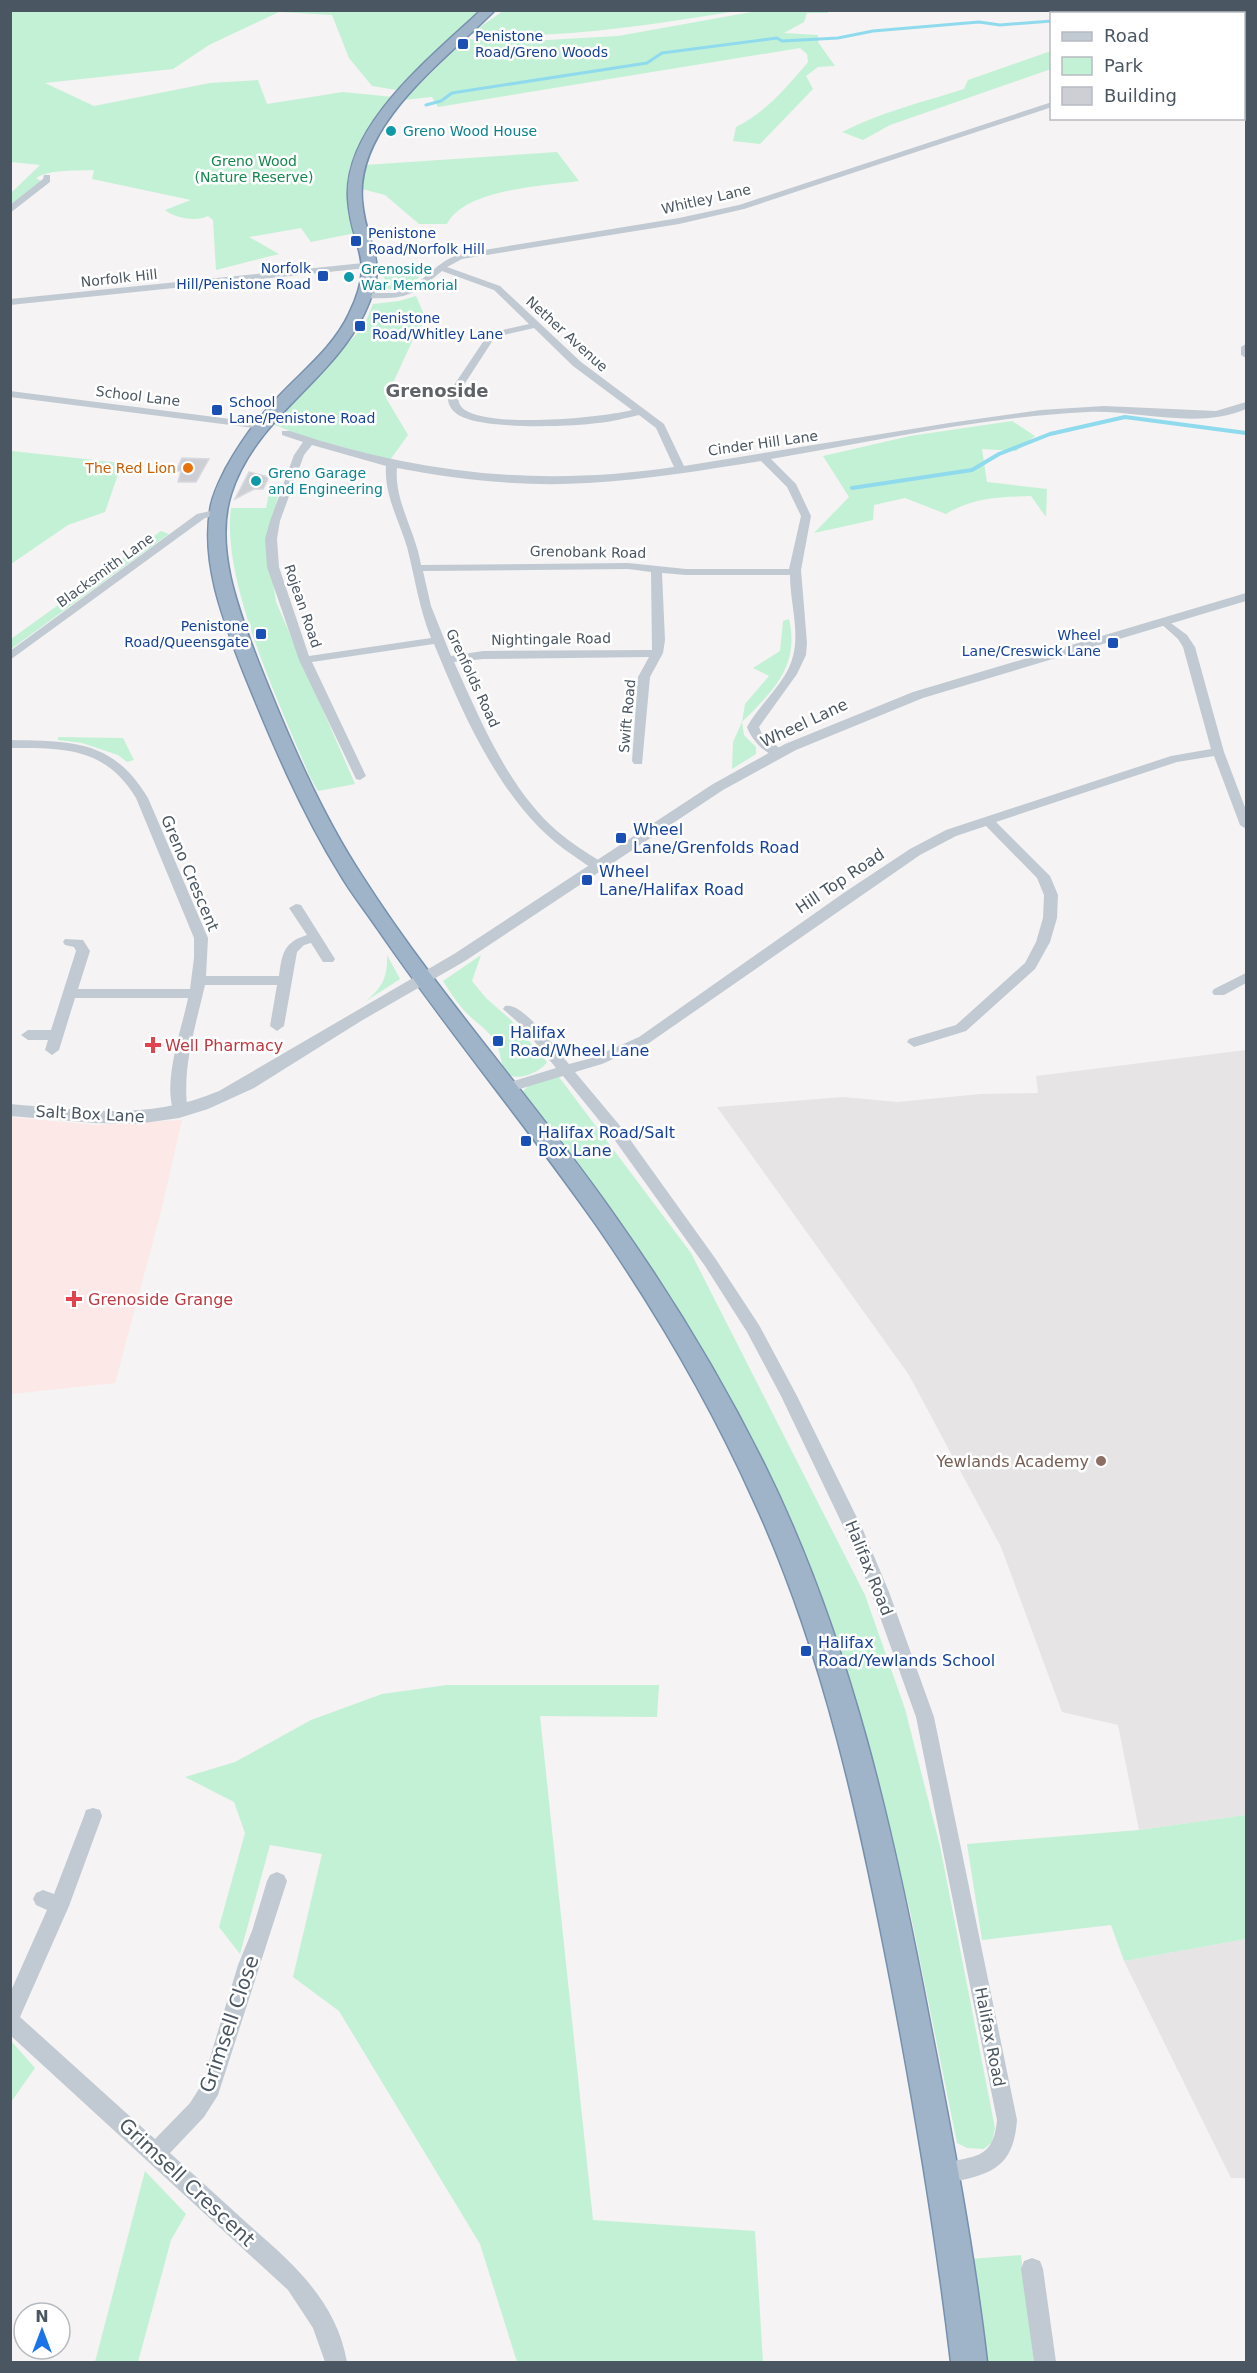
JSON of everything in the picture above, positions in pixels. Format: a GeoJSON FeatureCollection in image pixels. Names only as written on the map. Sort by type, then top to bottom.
{"type":"FeatureCollection","features":[{"type":"Feature","properties":{"kind":"highway"},"geometry":{"type":"LineString","coordinates":[[489,10],[401,94],[375,131],[365,151],[354,191],[373,265],[365,295],[351,324],[337,344],[261,426],[230,478],[221,498],[219,512],[218,544],[224,585],[244,648],[270,712],[300,780],[339,855],[422,980],[602,1216],[675,1330],[766,1496],[805,1587],[848,1726],[886,1878],[942,2174],[969,2362]]}},
{"type":"Feature","properties":{"kind":"street","name":"Whitley Lane"},"geometry":{"type":"LineString","coordinates":[[365,295],[394,295],[408,292],[440,267],[460,257],[679,221],[741,207],[1050,105]]}},
{"type":"Feature","properties":{"kind":"street"},"geometry":{"type":"LineString","coordinates":[[10,210],[47,180],[47,177]]}},
{"type":"Feature","properties":{"kind":"street","name":"Norfolk Hill"},"geometry":{"type":"LineString","coordinates":[[10,302],[373,265]]}},
{"type":"Feature","properties":{"kind":"street","name":"Nether Avenue"},"geometry":{"type":"LineString","coordinates":[[440,267],[497,288],[576,364],[660,426],[681,470]]}},
{"type":"Feature","properties":{"kind":"street"},"geometry":{"type":"LineString","coordinates":[[536,325],[492,335],[453,394],[454,403],[462,413],[498,420],[569,422],[599,420],[642,411]]}},
{"type":"Feature","properties":{"kind":"street"},"geometry":{"type":"LineString","coordinates":[[1246,347],[1246,355]]}},
{"type":"Feature","properties":{"kind":"street","name":"School Lane"},"geometry":{"type":"LineString","coordinates":[[10,394],[261,426]]}},
{"type":"Feature","properties":{"kind":"street","name":"Cinder Hill Lane"},"geometry":{"type":"LineString","coordinates":[[286,433],[309,442],[392,462],[477,478],[526,481],[598,480],[764,458],[930,428],[1064,412],[1121,409],[1209,415],[1238,410],[1246,405]]}},
{"type":"Feature","properties":{"kind":"street","name":"Rojean Road"},"geometry":{"type":"LineString","coordinates":[[309,442],[299,455],[289,480],[271,539],[273,567],[305,660],[360,776]]}},
{"type":"Feature","properties":{"kind":"street"},"geometry":{"type":"LineString","coordinates":[[764,458],[792,486],[805,510],[805,523],[796,552],[794,572],[802,632],[800,656],[777,698],[753,727],[756,736],[779,753]]}},
{"type":"Feature","properties":{"kind":"street","name":"Grenfolds Road"},"geometry":{"type":"LineString","coordinates":[[392,462],[390,482],[423,599],[446,660],[500,770],[517,795],[551,834],[598,866]]}},
{"type":"Feature","properties":{"kind":"street","name":"Blacksmith Lane"},"geometry":{"type":"LineString","coordinates":[[10,657],[201,516],[219,512]]}},
{"type":"Feature","properties":{"kind":"street","name":"Grenobank Road"},"geometry":{"type":"LineString","coordinates":[[416,568],[611,565],[686,572],[794,572]]}},
{"type":"Feature","properties":{"kind":"street","name":"Swift Road"},"geometry":{"type":"LineString","coordinates":[[638,761],[644,677],[657,653],[656,568]]}},
{"type":"Feature","properties":{"kind":"street","name":"Wheel Lane"},"geometry":{"type":"LineString","coordinates":[[422,980],[718,787],[779,753],[867,714],[918,695],[1246,597]]}},
{"type":"Feature","properties":{"kind":"street"},"geometry":{"type":"LineString","coordinates":[[1164,621],[1176,629],[1189,647],[1218,752],[1246,825]]}},
{"type":"Feature","properties":{"kind":"street"},"geometry":{"type":"LineString","coordinates":[[305,660],[438,639]]}},
{"type":"Feature","properties":{"kind":"street","name":"Nightingale Road"},"geometry":{"type":"LineString","coordinates":[[446,660],[483,655],[657,653]]}},
{"type":"Feature","properties":{"kind":"street","name":"Greno Crescent"},"geometry":{"type":"LineString","coordinates":[[10,744],[57,745],[89,751],[115,761],[134,781],[201,938],[203,954],[198,987],[177,1090],[181,1112]]}},
{"type":"Feature","properties":{"kind":"street","name":"Hill Top Road"},"geometry":{"type":"LineString","coordinates":[[506,1088],[597,1061],[644,1040],[915,852],[951,834],[987,820],[1188,755],[1218,752]]}},
{"type":"Feature","properties":{"kind":"street"},"geometry":{"type":"LineString","coordinates":[[914,1042],[961,1028],[1023,973],[1043,942],[1050,918],[1049,886],[1043,876],[987,820]]}},
{"type":"Feature","properties":{"kind":"street"},"geometry":{"type":"LineString","coordinates":[[296,908],[328,960]]}},
{"type":"Feature","properties":{"kind":"street"},"geometry":{"type":"LineString","coordinates":[[277,1026],[284,981],[293,945],[313,938]]}},
{"type":"Feature","properties":{"kind":"street"},"geometry":{"type":"LineString","coordinates":[[52,1050],[72,993],[82,951],[78,943],[70,942]]}},
{"type":"Feature","properties":{"kind":"street"},"geometry":{"type":"LineString","coordinates":[[1219,992],[1246,977]]}},
{"type":"Feature","properties":{"kind":"street","name":"Salt Box Lane"},"geometry":{"type":"LineString","coordinates":[[10,1110],[131,1118],[181,1112],[238,1088],[422,980]]}},
{"type":"Feature","properties":{"kind":"street"},"geometry":{"type":"LineString","coordinates":[[72,993],[284,981]]}},
{"type":"Feature","properties":{"kind":"street","name":"Halifax Road"},"geometry":{"type":"LineString","coordinates":[[510,1009],[526,1022],[658,1188],[753,1329],[827,1472],[880,1592],[925,1718],[1007,2120],[1007,2142],[997,2158],[977,2166],[942,2174]]}},
{"type":"Feature","properties":{"kind":"street"},"geometry":{"type":"LineString","coordinates":[[28,1035],[57,1035]]}},
{"type":"Feature","properties":{"kind":"street"},"geometry":{"type":"LineString","coordinates":[[10,2019],[51,1903],[93,1816]]}},
{"type":"Feature","properties":{"kind":"street","name":"Grimsell Close"},"geometry":{"type":"LineString","coordinates":[[156,2153],[198,2110],[211,2088],[248,1965],[262,1931],[277,1881]]}},
{"type":"Feature","properties":{"kind":"street","name":"Grimsell Crescent"},"geometry":{"type":"LineString","coordinates":[[10,2019],[296,2282],[315,2306],[330,2334],[336,2362]]}},
{"type":"Feature","properties":{"kind":"street"},"geometry":{"type":"LineString","coordinates":[[1032,2269],[1045,2362]]}},
{"type":"Feature","properties":{"kind":"shaded area","name":"Yewlands Academy"},"geometry":{"type":"Polygon","coordinates":[[[1246,1050],[1246,1815],[1139,1830],[1118,1725],[1062,1712],[1001,1547],[909,1375],[717,1107],[843,1097],[898,1102],[980,1094],[1038,1093],[1036,1076],[1246,1050]]]}},
{"type":"Feature","properties":{"kind":"shaded area","name":"Grenoside Grange"},"geometry":{"type":"Polygon","coordinates":[[[10,1117],[95,1125],[182,1120],[160,1215],[115,1383],[11,1394],[10,1117]]]}},
{"type":"Feature","properties":{"kind":"shaded area"},"geometry":{"type":"Polygon","coordinates":[[[1246,1939],[1246,2178],[1231,2178],[1124,1961],[1246,1939]]]}},
{"type":"Feature","properties":{"kind":"green space","name":"Greno Wood (Nature Reserve)"},"geometry":{"type":"Polygon","coordinates":[[[11,11],[478,11],[396,90],[372,86],[349,58],[332,15],[279,12],[209,45],[173,69],[45,83],[94,106],[210,83],[258,80],[267,104],[343,92],[393,97],[362,139],[351,162],[347,193],[355,233],[311,242],[301,228],[249,237],[279,254],[216,270],[213,220],[208,216],[198,219],[186,218],[165,210],[191,200],[92,179],[94,170],[42,175],[36,178],[41,181],[11,206],[11,193],[40,165],[11,162],[11,11]]]}},
{"type":"Feature","properties":{"kind":"green space"},"geometry":{"type":"Polygon","coordinates":[[[503,11],[737,11],[571,33],[470,34],[503,11]]]}},
{"type":"Feature","properties":{"kind":"green space"},"geometry":{"type":"Polygon","coordinates":[[[757,11],[828,11],[828,13],[807,13],[804,22],[784,33],[818,35],[818,42],[835,66],[818,67],[806,76],[813,89],[760,144],[733,141],[736,127],[757,114],[784,90],[808,62],[807,54],[800,48],[438,107],[432,97],[403,100],[466,39],[511,42],[618,36],[757,11]]]}},
{"type":"Feature","properties":{"kind":"green space"},"geometry":{"type":"Polygon","coordinates":[[[1050,51],[1050,69],[890,125],[863,140],[842,132],[887,113],[964,89],[968,80],[1050,51]]]}},
{"type":"Feature","properties":{"kind":"green space"},"geometry":{"type":"Polygon","coordinates":[[[557,152],[579,181],[506,191],[487,196],[456,212],[447,224],[419,224],[385,195],[362,189],[365,165],[557,152]]]}},
{"type":"Feature","properties":{"kind":"green space"},"geometry":{"type":"Polygon","coordinates":[[[387,267],[430,268],[414,282],[397,289],[382,287],[387,267]]]}},
{"type":"Feature","properties":{"kind":"green space"},"geometry":{"type":"Polygon","coordinates":[[[416,296],[426,319],[416,333],[386,398],[408,435],[390,460],[302,436],[275,425],[274,422],[364,326],[373,304],[399,301],[416,296]]]}},
{"type":"Feature","properties":{"kind":"green space"},"geometry":{"type":"Polygon","coordinates":[[[1012,421],[1035,436],[1016,451],[982,449],[987,482],[1047,489],[1046,517],[1031,496],[976,501],[946,514],[905,498],[874,505],[873,520],[814,533],[849,497],[823,456],[910,436],[1012,421]]]}},
{"type":"Feature","properties":{"kind":"green space"},"geometry":{"type":"Polygon","coordinates":[[[12,451],[122,463],[105,512],[68,525],[11,564],[12,451]]]}},
{"type":"Feature","properties":{"kind":"green space"},"geometry":{"type":"Polygon","coordinates":[[[279,492],[267,541],[276,602],[355,784],[318,791],[270,681],[244,607],[230,538],[231,508],[266,508],[269,493],[279,492]]]}},
{"type":"Feature","properties":{"kind":"green space"},"geometry":{"type":"Polygon","coordinates":[[[161,531],[169,534],[11,649],[11,639],[161,531]]]}},
{"type":"Feature","properties":{"kind":"green space"},"geometry":{"type":"Polygon","coordinates":[[[789,619],[791,651],[787,664],[773,688],[742,722],[745,704],[769,676],[753,668],[780,651],[783,621],[789,619]]]}},
{"type":"Feature","properties":{"kind":"green space"},"geometry":{"type":"Polygon","coordinates":[[[742,722],[744,735],[756,747],[756,754],[732,769],[733,742],[742,722]]]}},
{"type":"Feature","properties":{"kind":"green space"},"geometry":{"type":"Polygon","coordinates":[[[58,737],[123,738],[134,760],[127,762],[118,755],[82,743],[58,740],[58,737]]]}},
{"type":"Feature","properties":{"kind":"green space"},"geometry":{"type":"Polygon","coordinates":[[[387,955],[400,979],[366,1001],[383,981],[387,955]]]}},
{"type":"Feature","properties":{"kind":"green space"},"geometry":{"type":"Polygon","coordinates":[[[481,955],[472,981],[486,998],[511,1020],[547,1062],[541,1069],[519,1077],[506,1072],[495,1041],[462,1008],[443,981],[481,955]]]}},
{"type":"Feature","properties":{"kind":"green space"},"geometry":{"type":"Polygon","coordinates":[[[559,1077],[691,1253],[865,1595],[905,1709],[940,1846],[995,2128],[992,2142],[984,2149],[967,2148],[957,2143],[910,1911],[842,1653],[799,1538],[728,1395],[672,1300],[523,1091],[528,1086],[559,1077]]]}},
{"type":"Feature","properties":{"kind":"green space"},"geometry":{"type":"Polygon","coordinates":[[[447,1685],[659,1685],[657,1717],[540,1716],[593,2220],[755,2231],[763,2362],[517,2362],[480,2244],[339,2011],[293,1977],[322,1854],[270,1845],[240,1954],[219,1927],[245,1833],[234,1802],[185,1777],[235,1762],[311,1720],[382,1694],[447,1685]]]}},
{"type":"Feature","properties":{"kind":"green space"},"geometry":{"type":"Polygon","coordinates":[[[1246,1815],[1246,1939],[1124,1961],[1111,1925],[982,1940],[967,1844],[1139,1830],[1246,1815]]]}},
{"type":"Feature","properties":{"kind":"green space"},"geometry":{"type":"Polygon","coordinates":[[[11,2041],[35,2068],[11,2102],[11,2041]]]}},
{"type":"Feature","properties":{"kind":"green space"},"geometry":{"type":"Polygon","coordinates":[[[145,2171],[186,2214],[171,2240],[138,2362],[95,2362],[145,2171]]]}},
{"type":"Feature","properties":{"kind":"green space"},"geometry":{"type":"Polygon","coordinates":[[[1021,2255],[1034,2362],[987,2362],[970,2259],[1021,2255]]]}},
{"type":"Feature","properties":{"kind":"building","name":"The Red Lion"},"geometry":{"type":"Polygon","coordinates":[[[182,458],[209,459],[196,482],[178,482],[181,471],[176,471],[182,458]]]}},
{"type":"Feature","properties":{"kind":"building","name":"Greno Garage and Engineering"},"geometry":{"type":"Polygon","coordinates":[[[249,472],[269,477],[263,489],[254,489],[235,499],[249,472]]]}},
{"type":"Feature","properties":{"kind":"waterway"},"geometry":{"type":"LineString","coordinates":[[1174,12],[1179,10]]}},
{"type":"Feature","properties":{"kind":"waterway"},"geometry":{"type":"LineString","coordinates":[[426,105],[441,101],[452,93],[647,63],[662,53],[777,38],[782,41],[838,38],[873,31],[979,22],[1000,25],[1050,21]]}},
{"type":"Feature","properties":{"kind":"waterway"},"geometry":{"type":"LineString","coordinates":[[852,488],[972,470],[999,454],[1050,434],[1125,417],[1246,433]]}},
{"type":"Feature","properties":{"kind":"place","name":"Penistone Road/Greno Woods"},"geometry":{"type":"Point","coordinates":[463,44]}},
{"type":"Feature","properties":{"kind":"place","name":"Greno Wood House"},"geometry":{"type":"Point","coordinates":[391,131]}},
{"type":"Feature","properties":{"kind":"place","name":"Penistone Road/Norfolk Hill"},"geometry":{"type":"Point","coordinates":[356,241]}},
{"type":"Feature","properties":{"kind":"place","name":"Norfolk Hill/Penistone Road"},"geometry":{"type":"Point","coordinates":[323,276]}},
{"type":"Feature","properties":{"kind":"place","name":"Grenoside War Memorial"},"geometry":{"type":"Point","coordinates":[349,277]}},
{"type":"Feature","properties":{"kind":"place","name":"Penistone Road/Whitley Lane"},"geometry":{"type":"Point","coordinates":[360,326]}},
{"type":"Feature","properties":{"kind":"place","name":"School Lane/Penistone Road"},"geometry":{"type":"Point","coordinates":[217,410]}},
{"type":"Feature","properties":{"kind":"place","name":"The Red Lion"},"geometry":{"type":"Point","coordinates":[188,468]}},
{"type":"Feature","properties":{"kind":"place","name":"Greno Garage and Engineering"},"geometry":{"type":"Point","coordinates":[256,481]}},
{"type":"Feature","properties":{"kind":"place","name":"Penistone Road/Queensgate"},"geometry":{"type":"Point","coordinates":[261,634]}},
{"type":"Feature","properties":{"kind":"place","name":"Wheel Lane/Creswick Lane"},"geometry":{"type":"Point","coordinates":[1113,643]}},
{"type":"Feature","properties":{"kind":"place","name":"Wheel Lane/Grenfolds Road"},"geometry":{"type":"Point","coordinates":[621,838]}},
{"type":"Feature","properties":{"kind":"place","name":"Wheel Lane/Halifax Road"},"geometry":{"type":"Point","coordinates":[587,880]}},
{"type":"Feature","properties":{"kind":"place","name":"Halifax Road/Wheel Lane"},"geometry":{"type":"Point","coordinates":[498,1041]}},
{"type":"Feature","properties":{"kind":"place","name":"Well Pharmacy"},"geometry":{"type":"Point","coordinates":[153,1045]}},
{"type":"Feature","properties":{"kind":"place","name":"Halifax Road/Salt Box Lane"},"geometry":{"type":"Point","coordinates":[526,1141]}},
{"type":"Feature","properties":{"kind":"place","name":"Grenoside Grange"},"geometry":{"type":"Point","coordinates":[74,1299]}},
{"type":"Feature","properties":{"kind":"place","name":"Yewlands Academy"},"geometry":{"type":"Point","coordinates":[1101,1461]}},
{"type":"Feature","properties":{"kind":"place","name":"Halifax Road/Yewlands School"},"geometry":{"type":"Point","coordinates":[806,1651]}},
{"type":"Feature","properties":{"kind":"district","name":"Grenoside"},"geometry":{"type":"Point","coordinates":[437,390]}}]}
